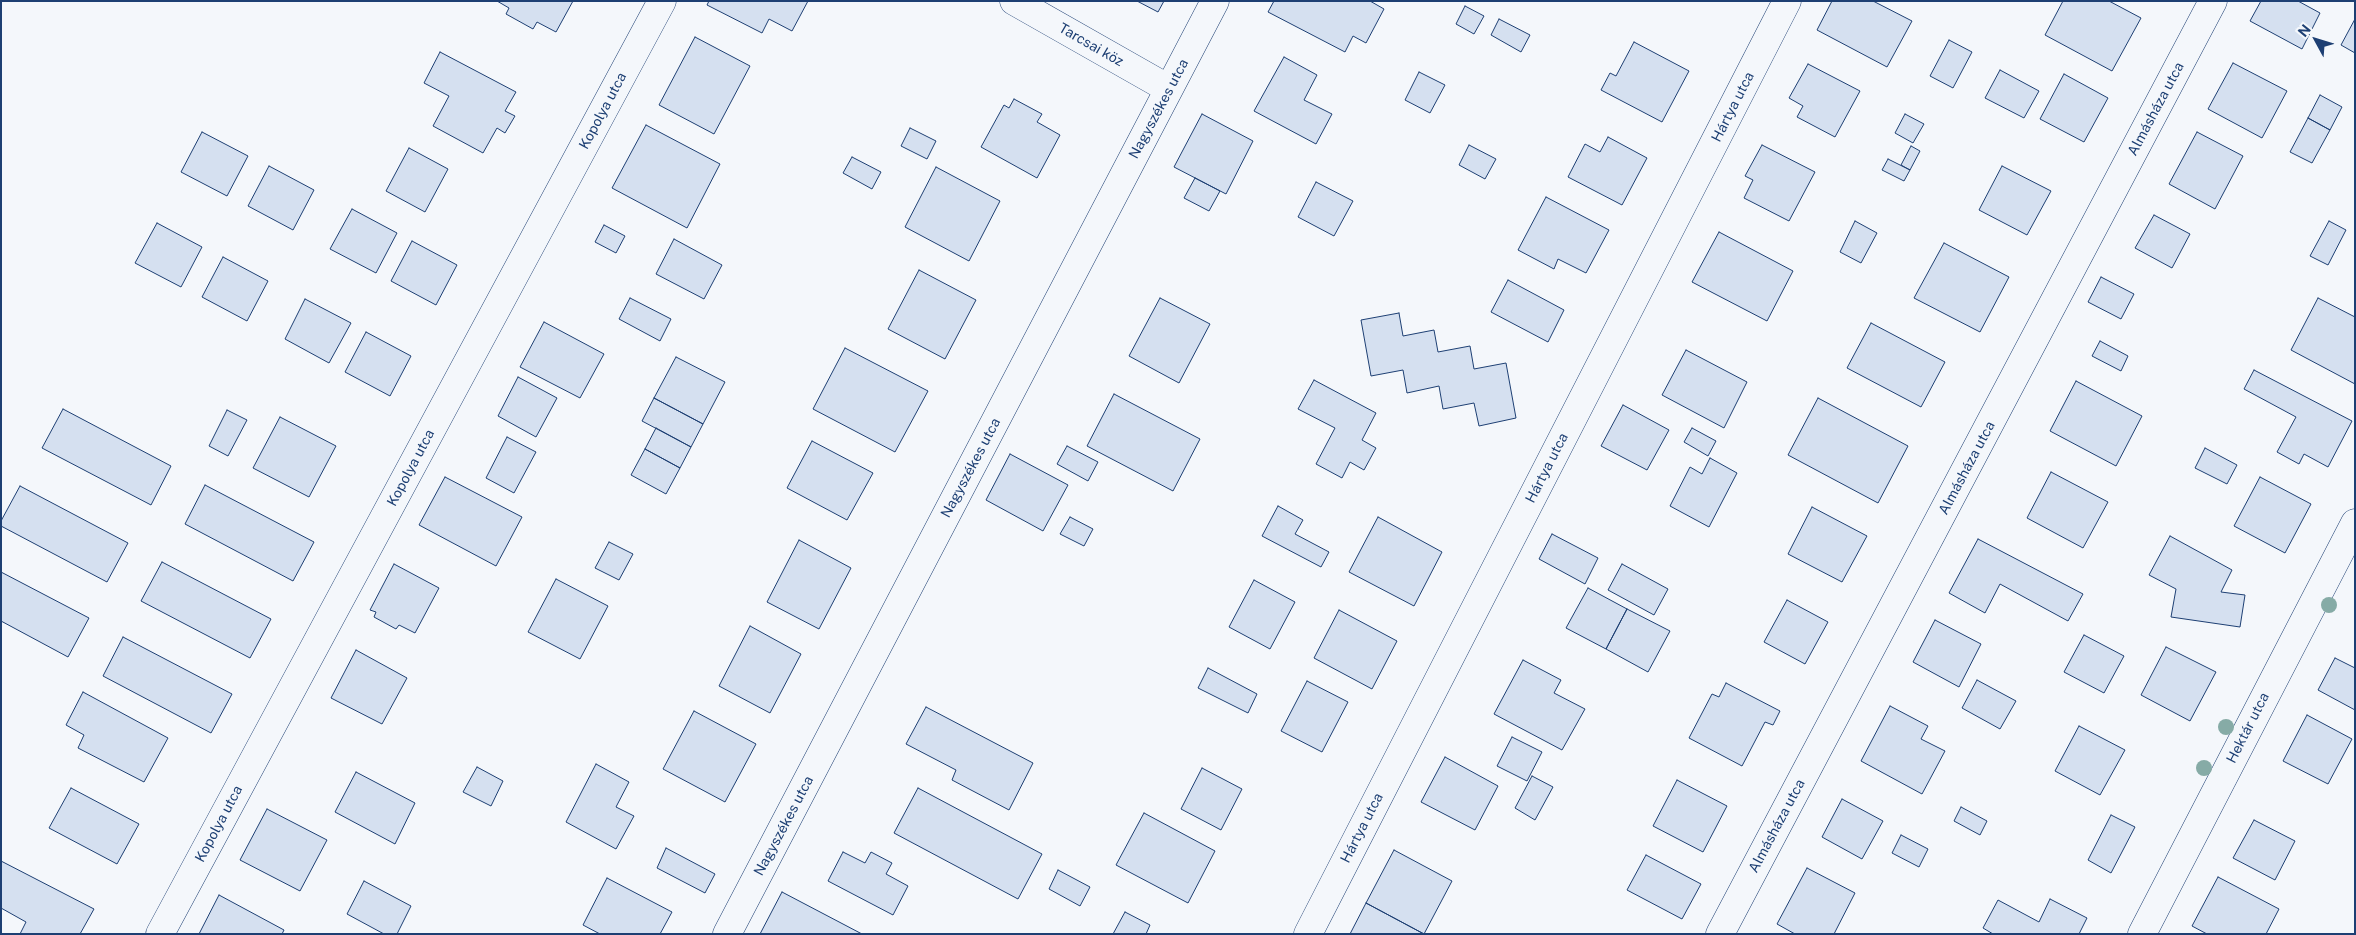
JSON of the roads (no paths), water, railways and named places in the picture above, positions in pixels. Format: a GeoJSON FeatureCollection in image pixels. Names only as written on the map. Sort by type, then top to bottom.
{"type":"FeatureCollection","features":[{"type":"Feature","properties":{"kind":"street","name":"Kopolya utca"},"geometry":{"type":"LineString","coordinates":[[160,934],[662,1]]}},
{"type":"Feature","properties":{"kind":"street","name":"Tarcsai köz"},"geometry":{"type":"LineString","coordinates":[[1014,1],[1169,89]]}},
{"type":"Feature","properties":{"kind":"street","name":"Nagyszékes utca"},"geometry":{"type":"LineString","coordinates":[[727,934],[1215,1]]}},
{"type":"Feature","properties":{"kind":"street","name":"Hártya utca"},"geometry":{"type":"LineString","coordinates":[[1308,934],[1787,1]]}},
{"type":"Feature","properties":{"kind":"street","name":"Almásháza utca"},"geometry":{"type":"LineString","coordinates":[[1720,934],[2213,1]]}},
{"type":"Feature","properties":{"kind":"street","name":"Hektár utca"},"geometry":{"type":"LineString","coordinates":[[2142,934],[2355,523]]}}]}
